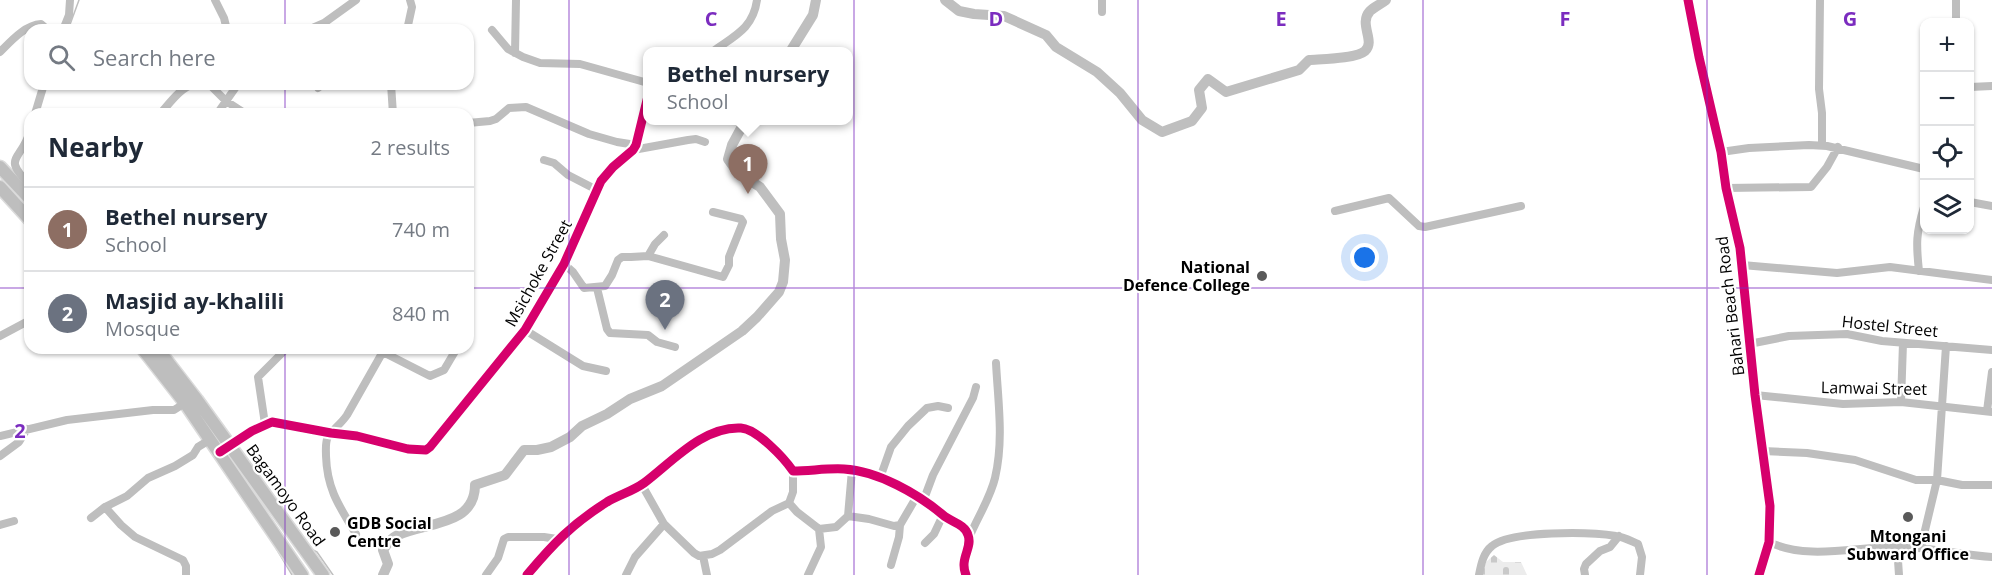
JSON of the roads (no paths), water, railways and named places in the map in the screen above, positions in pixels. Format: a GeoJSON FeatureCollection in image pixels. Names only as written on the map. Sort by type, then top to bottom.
{"type":"FeatureCollection","features":[{"type":"Feature","properties":{"kind":"highway"},"geometry":{"type":"LineString","coordinates":[[0,166],[24,192]]}},
{"type":"Feature","properties":{"kind":"highway"},"geometry":{"type":"LineString","coordinates":[[0,187],[24,213]]}},
{"type":"Feature","properties":{"kind":"highway","name":"Bagamoyo Road"},"geometry":{"type":"LineString","coordinates":[[147,354],[211,439],[225,448],[323,575]]}},
{"type":"Feature","properties":{"kind":"highway","name":"Bagamoyo Road"},"geometry":{"type":"LineString","coordinates":[[161,354],[225,448],[302,575]]}},
{"type":"Feature","properties":{"kind":"street"},"geometry":{"type":"LineString","coordinates":[[65,24],[69,15],[70,0]]}},
{"type":"Feature","properties":{"kind":"street"},"geometry":{"type":"LineString","coordinates":[[215,0],[226,24]]}},
{"type":"Feature","properties":{"kind":"street"},"geometry":{"type":"LineString","coordinates":[[343,0],[344,10]]}},
{"type":"Feature","properties":{"kind":"street"},"geometry":{"type":"LineString","coordinates":[[322,24],[356,0]]}},
{"type":"Feature","properties":{"kind":"street"},"geometry":{"type":"LineString","coordinates":[[408,24],[412,7],[410,0]]}},
{"type":"Feature","properties":{"kind":"street"},"geometry":{"type":"LineString","coordinates":[[515,53],[516,0]]}},
{"type":"Feature","properties":{"kind":"street"},"geometry":{"type":"LineString","coordinates":[[1101,0],[1102,12]]}},
{"type":"Feature","properties":{"kind":"street","name":"Bahari Beach Road"},"geometry":{"type":"LineString","coordinates":[[1688,0],[1740,248],[1749,344],[1770,506],[1769,542],[1759,575]]}},
{"type":"Feature","properties":{"kind":"street"},"geometry":{"type":"LineString","coordinates":[[1820,0],[1819,89],[1822,146]]}},
{"type":"Feature","properties":{"kind":"street"},"geometry":{"type":"LineString","coordinates":[[1956,0],[1956,18]]}},
{"type":"Feature","properties":{"kind":"street"},"geometry":{"type":"LineString","coordinates":[[718,47],[742,30],[753,18],[758,2]]}},
{"type":"Feature","properties":{"kind":"street"},"geometry":{"type":"LineString","coordinates":[[492,30],[508,49],[540,63],[580,64],[643,82]]}},
{"type":"Feature","properties":{"kind":"street"},"geometry":{"type":"LineString","coordinates":[[0,51],[24,31]]}},
{"type":"Feature","properties":{"kind":"street"},"geometry":{"type":"LineString","coordinates":[[1974,87],[1992,86]]}},
{"type":"Feature","properties":{"kind":"street"},"geometry":{"type":"LineString","coordinates":[[37,108],[42,90]]}},
{"type":"Feature","properties":{"kind":"street"},"geometry":{"type":"LineString","coordinates":[[165,108],[182,90]]}},
{"type":"Feature","properties":{"kind":"street"},"geometry":{"type":"LineString","coordinates":[[216,90],[237,108]]}},
{"type":"Feature","properties":{"kind":"street"},"geometry":{"type":"LineString","coordinates":[[221,108],[234,90]]}},
{"type":"Feature","properties":{"kind":"street"},"geometry":{"type":"LineString","coordinates":[[391,90],[393,108]]}},
{"type":"Feature","properties":{"kind":"street"},"geometry":{"type":"LineString","coordinates":[[474,123],[490,122],[509,108],[525,107],[589,134],[635,148],[696,139],[705,142]]}},
{"type":"Feature","properties":{"kind":"street"},"geometry":{"type":"LineString","coordinates":[[635,148],[643,116]]}},
{"type":"Feature","properties":{"kind":"street"},"geometry":{"type":"LineString","coordinates":[[24,143],[14,163],[15,169],[24,179]]}},
{"type":"Feature","properties":{"kind":"street"},"geometry":{"type":"LineString","coordinates":[[1721,152],[1749,147],[1838,147],[1920,169]]}},
{"type":"Feature","properties":{"kind":"street"},"geometry":{"type":"LineString","coordinates":[[1726,188],[1812,187],[1838,147]]}},
{"type":"Feature","properties":{"kind":"street","name":"Msichoke Street"},"geometry":{"type":"LineString","coordinates":[[265,424],[279,423],[426,450],[525,330],[564,264],[605,175],[635,148]]}},
{"type":"Feature","properties":{"kind":"street"},"geometry":{"type":"LineString","coordinates":[[544,160],[554,163],[568,175],[597,190]]}},
{"type":"Feature","properties":{"kind":"street"},"geometry":{"type":"LineString","coordinates":[[1335,211],[1389,198],[1419,226],[1425,227],[1521,206]]}},
{"type":"Feature","properties":{"kind":"street"},"geometry":{"type":"LineString","coordinates":[[1974,203],[1992,206]]}},
{"type":"Feature","properties":{"kind":"street"},"geometry":{"type":"LineString","coordinates":[[564,264],[584,288],[602,288],[622,257],[648,256],[723,277],[743,222],[741,219],[712,212]]}},
{"type":"Feature","properties":{"kind":"street"},"geometry":{"type":"LineString","coordinates":[[1918,271],[1915,244],[1920,221]]}},
{"type":"Feature","properties":{"kind":"street"},"geometry":{"type":"LineString","coordinates":[[648,256],[664,235]]}},
{"type":"Feature","properties":{"kind":"street"},"geometry":{"type":"LineString","coordinates":[[1742,265],[1827,273],[1890,267],[1992,280]]}},
{"type":"Feature","properties":{"kind":"street"},"geometry":{"type":"LineString","coordinates":[[597,288],[610,333],[648,335],[657,342],[675,347]]}},
{"type":"Feature","properties":{"kind":"street"},"geometry":{"type":"LineString","coordinates":[[0,336],[24,323]]}},
{"type":"Feature","properties":{"kind":"street"},"geometry":{"type":"LineString","coordinates":[[525,330],[583,366],[606,371]]}},
{"type":"Feature","properties":{"kind":"street","name":"Hostel Street"},"geometry":{"type":"LineString","coordinates":[[1749,344],[1789,336],[1847,334],[1903,343],[1992,350]]}},
{"type":"Feature","properties":{"kind":"street"},"geometry":{"type":"LineString","coordinates":[[1901,402],[1903,343]]}},
{"type":"Feature","properties":{"kind":"street"},"geometry":{"type":"LineString","coordinates":[[1921,547],[1937,480],[1946,346]]}},
{"type":"Feature","properties":{"kind":"street"},"geometry":{"type":"LineString","coordinates":[[225,448],[265,424],[258,377],[281,354]]}},
{"type":"Feature","properties":{"kind":"street"},"geometry":{"type":"LineString","coordinates":[[356,534],[335,501],[331,490],[327,470],[326,443],[327,438],[346,415],[379,354]]}},
{"type":"Feature","properties":{"kind":"street"},"geometry":{"type":"LineString","coordinates":[[389,354],[430,376],[444,370],[453,354]]}},
{"type":"Feature","properties":{"kind":"street"},"geometry":{"type":"LineString","coordinates":[[966,575],[963,561],[969,538],[994,480],[1000,446],[996,363]]}},
{"type":"Feature","properties":{"kind":"street"},"geometry":{"type":"LineString","coordinates":[[1990,411],[1992,372]]}},
{"type":"Feature","properties":{"kind":"street"},"geometry":{"type":"LineString","coordinates":[[891,565],[900,525],[933,475],[973,398],[976,387]]}},
{"type":"Feature","properties":{"kind":"street","name":"Lamwai Street"},"geometry":{"type":"LineString","coordinates":[[1755,395],[1843,404],[1901,402],[1990,411]]}},
{"type":"Feature","properties":{"kind":"street"},"geometry":{"type":"LineString","coordinates":[[0,436],[67,420],[153,410],[174,410],[185,403]]}},
{"type":"Feature","properties":{"kind":"street"},"geometry":{"type":"LineString","coordinates":[[879,478],[891,447],[903,430],[923,411],[932,407],[948,408]]}},
{"type":"Feature","properties":{"kind":"street"},"geometry":{"type":"LineString","coordinates":[[526,575],[557,539],[577,522],[609,501],[642,485],[686,449],[726,429],[744,428],[759,436],[793,471],[793,492],[789,503],[772,511],[720,550],[703,556],[694,553],[664,524],[642,485]]}},
{"type":"Feature","properties":{"kind":"street"},"geometry":{"type":"LineString","coordinates":[[0,456],[19,442],[27,429]]}},
{"type":"Feature","properties":{"kind":"street"},"geometry":{"type":"LineString","coordinates":[[90,518],[127,496],[148,478],[193,455],[198,447],[211,439]]}},
{"type":"Feature","properties":{"kind":"street"},"geometry":{"type":"LineString","coordinates":[[1763,451],[1807,453],[1855,460],[1916,480],[1937,480],[1962,485],[1992,485]]}},
{"type":"Feature","properties":{"kind":"street"},"geometry":{"type":"LineString","coordinates":[[793,471],[852,470],[903,487],[965,529],[969,538]]}},
{"type":"Feature","properties":{"kind":"street"},"geometry":{"type":"LineString","coordinates":[[789,503],[819,529],[836,527],[848,516],[852,470]]}},
{"type":"Feature","properties":{"kind":"street"},"geometry":{"type":"LineString","coordinates":[[105,507],[135,537],[183,560],[186,575]]}},
{"type":"Feature","properties":{"kind":"street"},"geometry":{"type":"LineString","coordinates":[[925,543],[934,534],[943,515]]}},
{"type":"Feature","properties":{"kind":"street"},"geometry":{"type":"LineString","coordinates":[[848,516],[894,526],[900,525]]}},
{"type":"Feature","properties":{"kind":"street"},"geometry":{"type":"LineString","coordinates":[[0,525],[14,521]]}},
{"type":"Feature","properties":{"kind":"street"},"geometry":{"type":"LineString","coordinates":[[626,575],[635,557],[664,524]]}},
{"type":"Feature","properties":{"kind":"street"},"geometry":{"type":"LineString","coordinates":[[808,575],[821,547],[819,529]]}},
{"type":"Feature","properties":{"kind":"street"},"geometry":{"type":"LineString","coordinates":[[1479,575],[1484,555],[1492,545],[1516,537],[1570,533],[1619,536],[1638,544],[1642,557],[1640,575]]}},
{"type":"Feature","properties":{"kind":"street"},"geometry":{"type":"LineString","coordinates":[[1585,575],[1586,564],[1600,551],[1611,547],[1619,536]]}},
{"type":"Feature","properties":{"kind":"street"},"geometry":{"type":"LineString","coordinates":[[486,575],[498,558],[504,539],[534,537],[557,539]]}},
{"type":"Feature","properties":{"kind":"street"},"geometry":{"type":"LineString","coordinates":[[1769,542],[1792,550],[1898,546],[1992,557]]}},
{"type":"Feature","properties":{"kind":"street"},"geometry":{"type":"LineString","coordinates":[[1898,546],[1899,575]]}},
{"type":"Feature","properties":{"kind":"street"},"geometry":{"type":"LineString","coordinates":[[703,556],[707,575]]}},
{"type":"Feature","properties":{"kind":"waterway"},"geometry":{"type":"LineString","coordinates":[[70,24],[79,0]]}},
{"type":"Feature","properties":{"kind":"waterway"},"geometry":{"type":"LineString","coordinates":[[793,47],[813,15],[816,0]]}},
{"type":"Feature","properties":{"kind":"waterway"},"geometry":{"type":"LineString","coordinates":[[945,0],[959,11],[1004,16],[1046,35],[1056,47],[1097,72],[1120,93],[1142,120],[1162,132],[1192,121],[1202,108],[1199,90],[1208,79],[1226,92],[1299,70],[1309,60],[1361,54],[1368,47],[1369,42],[1366,27],[1367,16],[1386,0]]}},
{"type":"Feature","properties":{"kind":"waterway"},"geometry":{"type":"LineString","coordinates":[[383,575],[388,564],[383,550],[394,537],[457,516],[467,509],[473,499],[475,485],[505,475],[524,450],[551,447],[570,437],[582,426],[630,399],[662,386],[742,331],[779,292],[783,282],[785,260],[780,214],[760,187],[738,173],[728,159],[732,145],[743,125]]}},
{"type":"Feature","properties":{"kind":"waterway"},"geometry":{"type":"LineString","coordinates":[[276,548],[292,575]]}},
{"type":"Feature","properties":{"kind":"waterway"},"geometry":{"type":"LineString","coordinates":[[311,549],[317,552],[333,575]]}},
{"type":"Feature","properties":{"kind":"place","name":"Bethel nursery"},"geometry":{"type":"Point","coordinates":[748,194]}},
{"type":"Feature","properties":{"kind":"place","name":"National Defence College"},"geometry":{"type":"Point","coordinates":[1262,276]}},
{"type":"Feature","properties":{"kind":"place","name":"Masjid ay-khalili"},"geometry":{"type":"Point","coordinates":[665,330]}},
{"type":"Feature","properties":{"kind":"place","name":"Mtongani Subward Office"},"geometry":{"type":"Point","coordinates":[1908,517]}},
{"type":"Feature","properties":{"kind":"place","name":"GDB Social Centre"},"geometry":{"type":"Point","coordinates":[335,532]}}]}
